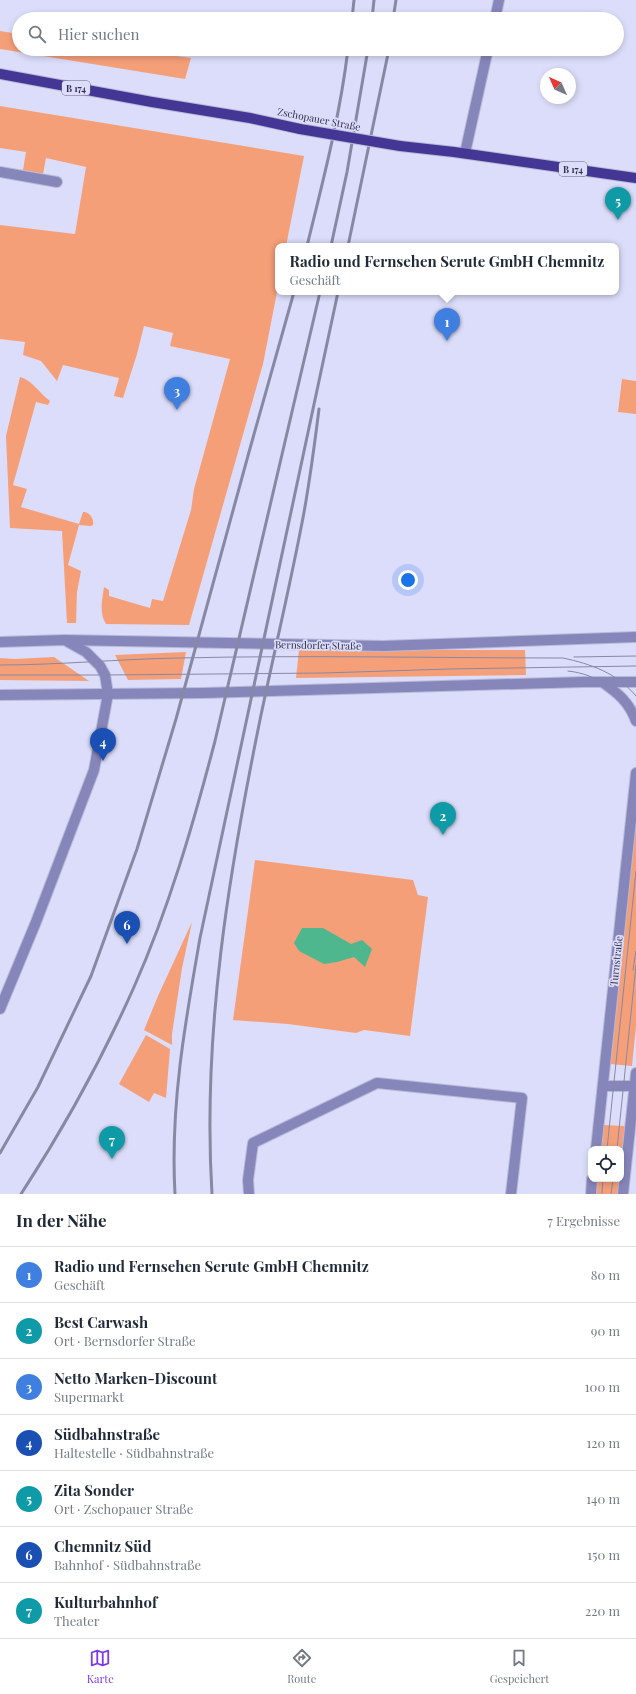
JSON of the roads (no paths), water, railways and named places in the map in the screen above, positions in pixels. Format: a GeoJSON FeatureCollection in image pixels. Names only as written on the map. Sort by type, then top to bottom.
{"type":"FeatureCollection","features":[{"type":"Feature","properties":{"kind":"main road","name":"Zschopauer Straße"},"geometry":{"type":"LineString","coordinates":[[0,74],[400,146],[465,153],[636,178]]}},
{"type":"Feature","properties":{"kind":"street"},"geometry":{"type":"LineString","coordinates":[[496,12],[499,0]]}},
{"type":"Feature","properties":{"kind":"street"},"geometry":{"type":"LineString","coordinates":[[465,153],[486,56]]}},
{"type":"Feature","properties":{"kind":"street"},"geometry":{"type":"LineString","coordinates":[[0,172],[62,182]]}},
{"type":"Feature","properties":{"kind":"street","name":"Bernsdorfer Straße"},"geometry":{"type":"LineString","coordinates":[[0,642],[64,640],[383,646],[636,637]]}},
{"type":"Feature","properties":{"kind":"street"},"geometry":{"type":"LineString","coordinates":[[0,1009],[36,922],[94,770],[108,694],[106,675],[100,666],[86,652],[64,640]]}},
{"type":"Feature","properties":{"kind":"street"},"geometry":{"type":"LineString","coordinates":[[602,682],[615,690],[625,700],[632,710],[636,721]]}},
{"type":"Feature","properties":{"kind":"street"},"geometry":{"type":"LineString","coordinates":[[0,696],[308,691],[636,682]]}},
{"type":"Feature","properties":{"kind":"street","name":"Turnstraße"},"geometry":{"type":"LineString","coordinates":[[596,1146],[636,772]]}},
{"type":"Feature","properties":{"kind":"street"},"geometry":{"type":"LineString","coordinates":[[623,1194],[636,1073]]}},
{"type":"Feature","properties":{"kind":"street"},"geometry":{"type":"LineString","coordinates":[[249,1194],[248,1180],[253,1143],[377,1083],[522,1098],[510,1194]]}},
{"type":"Feature","properties":{"kind":"street"},"geometry":{"type":"LineString","coordinates":[[603,1086],[635,1086]]}},
{"type":"Feature","properties":{"kind":"street"},"geometry":{"type":"LineString","coordinates":[[591,1194],[592,1182]]}},
{"type":"Feature","properties":{"kind":"tram line"},"geometry":{"type":"LineString","coordinates":[[574,657],[636,656]]}},
{"type":"Feature","properties":{"kind":"tram line"},"geometry":{"type":"LineString","coordinates":[[0,665],[227,657],[563,658],[584,663],[612,675],[621,681],[636,696]]}},
{"type":"Feature","properties":{"kind":"tram line"},"geometry":{"type":"LineString","coordinates":[[0,675],[324,673],[636,666]]}},
{"type":"Feature","properties":{"kind":"tram line"},"geometry":{"type":"LineString","coordinates":[[568,671],[589,676],[608,686],[617,693],[631,709],[636,719]]}},
{"type":"Feature","properties":{"kind":"tram line"},"geometry":{"type":"LineString","coordinates":[[607,1146],[636,871]]}},
{"type":"Feature","properties":{"kind":"tram line"},"geometry":{"type":"LineString","coordinates":[[633,970],[636,951]]}},
{"type":"Feature","properties":{"kind":"tram line"},"geometry":{"type":"LineString","coordinates":[[617,1146],[636,965]]}},
{"type":"Feature","properties":{"kind":"tram line"},"geometry":{"type":"LineString","coordinates":[[602,1194],[603,1182]]}},
{"type":"Feature","properties":{"kind":"tram line"},"geometry":{"type":"LineString","coordinates":[[611,1194],[613,1182]]}},
{"type":"Feature","properties":{"kind":"railway"},"geometry":{"type":"LineString","coordinates":[[353,12],[354,0]]}},
{"type":"Feature","properties":{"kind":"railway"},"geometry":{"type":"LineString","coordinates":[[373,12],[374,0]]}},
{"type":"Feature","properties":{"kind":"railway"},"geometry":{"type":"LineString","coordinates":[[394,12],[396,0]]}},
{"type":"Feature","properties":{"kind":"railway"},"geometry":{"type":"LineString","coordinates":[[308,243],[336,124],[347,56]]}},
{"type":"Feature","properties":{"kind":"railway"},"geometry":{"type":"LineString","coordinates":[[332,243],[347,172],[367,56]]}},
{"type":"Feature","properties":{"kind":"railway"},"geometry":{"type":"LineString","coordinates":[[349,243],[388,56]]}},
{"type":"Feature","properties":{"kind":"railway"},"geometry":{"type":"LineString","coordinates":[[0,1153],[38,1087],[91,976],[137,849],[176,719],[293,295]]}},
{"type":"Feature","properties":{"kind":"railway"},"geometry":{"type":"LineString","coordinates":[[21,1194],[52,1144],[96,1067],[122,1014],[147,957],[169,897],[189,835],[215,741],[319,295]]}},
{"type":"Feature","properties":{"kind":"railway"},"geometry":{"type":"LineString","coordinates":[[175,1194],[175,1129],[180,1065],[200,938],[337,295]]}},
{"type":"Feature","properties":{"kind":"railway"},"geometry":{"type":"LineString","coordinates":[[212,1194],[210,1134],[211,1074],[215,1013],[229,893],[249,774],[304,513],[319,409]]}},
{"type":"Feature","properties":{"kind":"place","name":"Zita Sonder"},"geometry":{"type":"Point","coordinates":[618,220]}},
{"type":"Feature","properties":{"kind":"place","name":"Radio und Fernsehen Serute GmbH Chemnitz"},"geometry":{"type":"Point","coordinates":[447,341]}},
{"type":"Feature","properties":{"kind":"place","name":"Netto Marken-Discount"},"geometry":{"type":"Point","coordinates":[177,410]}},
{"type":"Feature","properties":{"kind":"place","name":"Südbahnstraße"},"geometry":{"type":"Point","coordinates":[103,761]}},
{"type":"Feature","properties":{"kind":"place","name":"Best Carwash"},"geometry":{"type":"Point","coordinates":[443,835]}},
{"type":"Feature","properties":{"kind":"place","name":"Chemnitz Süd"},"geometry":{"type":"Point","coordinates":[127,944]}},
{"type":"Feature","properties":{"kind":"place","name":"Kulturbahnhof"},"geometry":{"type":"Point","coordinates":[112,1159]}}]}
